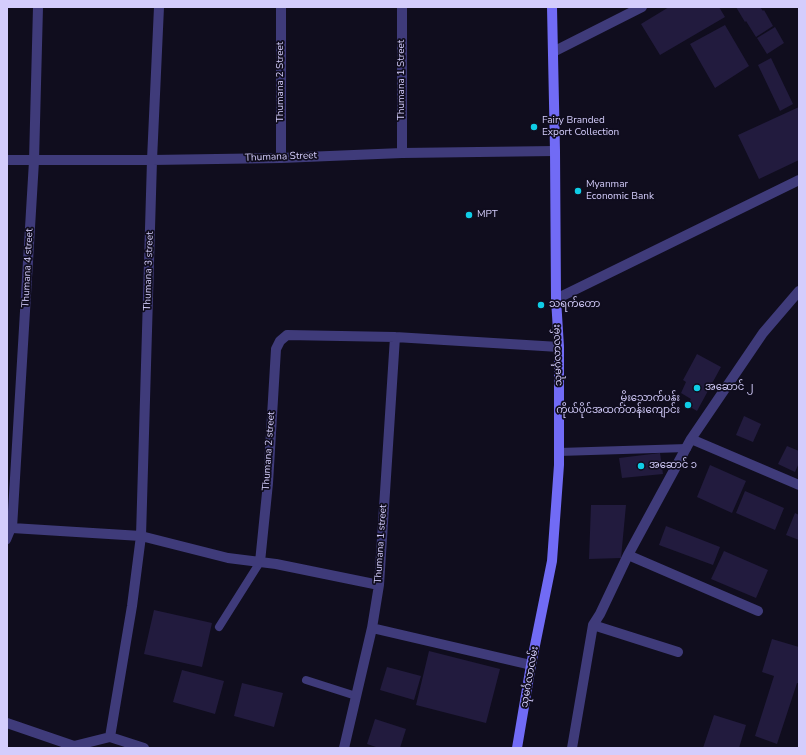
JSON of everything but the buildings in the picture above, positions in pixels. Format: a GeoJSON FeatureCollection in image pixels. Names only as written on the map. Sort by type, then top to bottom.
{"type":"FeatureCollection","features":[{"type":"Feature","properties":{"kind":"main road","name":"သုမင်္ဂလာလမ်း"},"geometry":{"type":"LineString","coordinates":[[520,747],[531,665],[552,562],[560,465],[552,7]]}},
{"type":"Feature","properties":{"kind":"street","name":"Thumana 4 street"},"geometry":{"type":"LineString","coordinates":[[12,528],[34,161],[38,7]]}},
{"type":"Feature","properties":{"kind":"street","name":"Thumana 3 street"},"geometry":{"type":"LineString","coordinates":[[110,738],[132,606],[141,536],[152,160],[159,7]]}},
{"type":"Feature","properties":{"kind":"street","name":"Thumana 2 Street"},"geometry":{"type":"LineString","coordinates":[[281,7],[281,158]]}},
{"type":"Feature","properties":{"kind":"street","name":"Thumana 1 Street"},"geometry":{"type":"LineString","coordinates":[[402,7],[402,153]]}},
{"type":"Feature","properties":{"kind":"street"},"geometry":{"type":"LineString","coordinates":[[553,52],[642,7]]}},
{"type":"Feature","properties":{"kind":"street","name":"Thumana Street"},"geometry":{"type":"LineString","coordinates":[[7,160],[281,158],[402,153],[555,151]]}},
{"type":"Feature","properties":{"kind":"street"},"geometry":{"type":"LineString","coordinates":[[556,299],[799,180]]}},
{"type":"Feature","properties":{"kind":"street"},"geometry":{"type":"LineString","coordinates":[[572,748],[593,625],[600,614],[628,555],[689,443],[764,333],[799,291]]}},
{"type":"Feature","properties":{"kind":"street","name":"Thumana 2 street"},"geometry":{"type":"LineString","coordinates":[[260,562],[268,483],[276,349],[280,341],[287,335],[395,337]]}},
{"type":"Feature","properties":{"kind":"street"},"geometry":{"type":"LineString","coordinates":[[395,337],[559,348]]}},
{"type":"Feature","properties":{"kind":"street","name":"Thumana 1 street"},"geometry":{"type":"LineString","coordinates":[[344,748],[372,628],[379,585],[395,337]]}},
{"type":"Feature","properties":{"kind":"street"},"geometry":{"type":"LineString","coordinates":[[689,443],[799,485]]}},
{"type":"Feature","properties":{"kind":"street"},"geometry":{"type":"LineString","coordinates":[[12,528],[141,536],[228,558],[276,564],[379,585]]}},
{"type":"Feature","properties":{"kind":"street"},"geometry":{"type":"LineString","coordinates":[[628,555],[758,611]]}},
{"type":"Feature","properties":{"kind":"street"},"geometry":{"type":"LineString","coordinates":[[593,625],[678,652]]}},
{"type":"Feature","properties":{"kind":"street"},"geometry":{"type":"LineString","coordinates":[[372,628],[531,665]]}},
{"type":"Feature","properties":{"kind":"street"},"geometry":{"type":"LineString","coordinates":[[7,723],[74,746],[110,738],[144,748]]}},
{"type":"Feature","properties":{"kind":"lane"},"geometry":{"type":"LineString","coordinates":[[559,452],[689,443]]}},
{"type":"Feature","properties":{"kind":"lane"},"geometry":{"type":"LineString","coordinates":[[7,540],[12,528]]}},
{"type":"Feature","properties":{"kind":"lane"},"geometry":{"type":"LineString","coordinates":[[219,627],[260,562]]}},
{"type":"Feature","properties":{"kind":"lane"},"geometry":{"type":"LineString","coordinates":[[306,680],[356,696]]}},
{"type":"Feature","properties":{"kind":"place","name":"Fairy Branded Export Collection"},"geometry":{"type":"Point","coordinates":[534,127]}},
{"type":"Feature","properties":{"kind":"place","name":"Myanmar Economic Bank"},"geometry":{"type":"Point","coordinates":[578,191]}},
{"type":"Feature","properties":{"kind":"place","name":"MPT"},"geometry":{"type":"Point","coordinates":[469,215]}},
{"type":"Feature","properties":{"kind":"place","name":"သရက်တော"},"geometry":{"type":"Point","coordinates":[541,305]}},
{"type":"Feature","properties":{"kind":"place","name":"အဆောင် ၂"},"geometry":{"type":"Point","coordinates":[697,388]}},
{"type":"Feature","properties":{"kind":"place","name":"မိုးသောက်ပန်း ကိုယ်ပိုင်အထက်တန်းကျောင်း"},"geometry":{"type":"Point","coordinates":[688,405]}},
{"type":"Feature","properties":{"kind":"place","name":"အဆောင် ၁"},"geometry":{"type":"Point","coordinates":[641,466]}}]}
